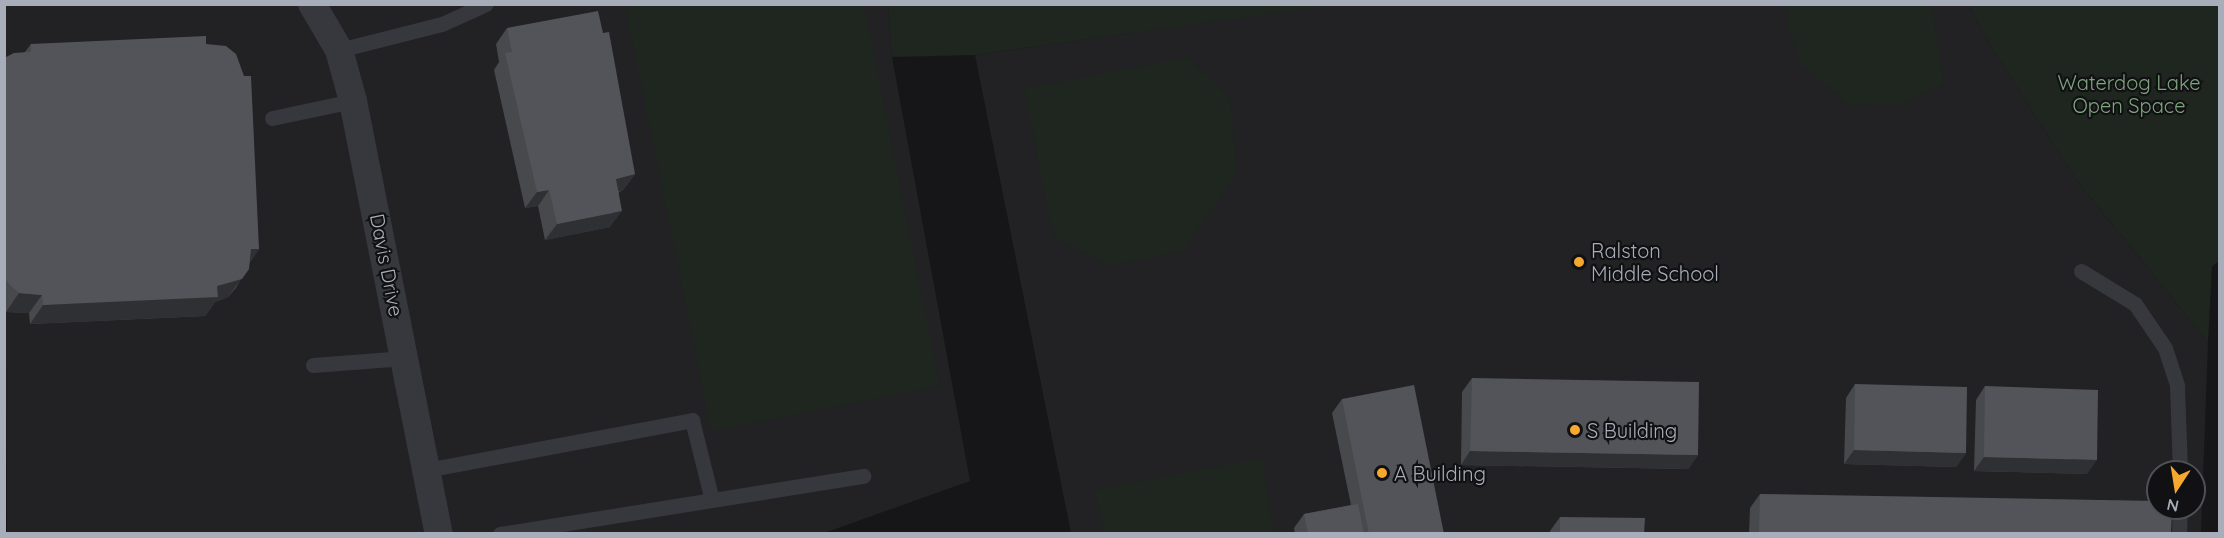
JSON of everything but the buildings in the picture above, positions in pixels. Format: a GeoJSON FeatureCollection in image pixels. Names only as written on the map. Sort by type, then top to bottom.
{"type":"FeatureCollection","features":[{"type":"Feature","properties":{"kind":"street","name":"Davis Drive"},"geometry":{"type":"LineString","coordinates":[[312,4],[339,50],[353,101],[439,534]]}},
{"type":"Feature","properties":{"kind":"lane"},"geometry":{"type":"LineString","coordinates":[[339,50],[442,24],[486,4]]}},
{"type":"Feature","properties":{"kind":"lane"},"geometry":{"type":"LineString","coordinates":[[272,118],[353,101]]}},
{"type":"Feature","properties":{"kind":"lane"},"geometry":{"type":"LineString","coordinates":[[2081,271],[2135,304],[2165,348],[2177,386],[2180,460]]}},
{"type":"Feature","properties":{"kind":"lane"},"geometry":{"type":"LineString","coordinates":[[314,365],[405,358]]}},
{"type":"Feature","properties":{"kind":"lane"},"geometry":{"type":"LineString","coordinates":[[426,471],[692,420],[712,500]]}},
{"type":"Feature","properties":{"kind":"lane"},"geometry":{"type":"LineString","coordinates":[[500,534],[863,476]]}},
{"type":"Feature","properties":{"kind":"shaded area","name":"Ralston Middle School"},"geometry":{"type":"Polygon","coordinates":[[[1335,4],[1969,5],[1990,45],[2077,181],[2208,342],[2204,460],[2146,460],[2146,520],[2201,520],[2201,533],[1071,533],[975,55],[1335,4]]]}},
{"type":"Feature","properties":{"kind":"shaded area"},"geometry":{"type":"Polygon","coordinates":[[[4,5],[888,5],[892,57],[970,481],[824,533],[7,533],[4,5]]]}},
{"type":"Feature","properties":{"kind":"green space"},"geometry":{"type":"Polygon","coordinates":[[[888,4],[1335,5],[975,55],[892,57],[888,4]]]}},
{"type":"Feature","properties":{"kind":"green space"},"geometry":{"type":"Polygon","coordinates":[[[864,5],[940,386],[711,431],[625,6],[864,5]]]}},
{"type":"Feature","properties":{"kind":"green space"},"geometry":{"type":"Polygon","coordinates":[[[1788,5],[1932,5],[1944,84],[1904,104],[1850,106],[1802,66],[1787,25],[1788,5]]]}},
{"type":"Feature","properties":{"kind":"green space","name":"Waterdog Lake Open Space"},"geometry":{"type":"Polygon","coordinates":[[[1969,5],[2219,5],[2220,261],[2212,266],[2208,342],[2077,181],[1990,45],[1969,5]]]}},
{"type":"Feature","properties":{"kind":"green space"},"geometry":{"type":"Polygon","coordinates":[[[1187,57],[1230,98],[1237,174],[1181,252],[1109,266],[1053,236],[1024,89],[1187,57]]]}},
{"type":"Feature","properties":{"kind":"green space"},"geometry":{"type":"Polygon","coordinates":[[[1262,458],[1274,533],[1104,533],[1095,490],[1262,458]]]}},
{"type":"Feature","properties":{"kind":"place","name":"Ralston Middle School"},"geometry":{"type":"Point","coordinates":[1579,262]}},
{"type":"Feature","properties":{"kind":"place","name":"S Building"},"geometry":{"type":"Point","coordinates":[1575,430]}},
{"type":"Feature","properties":{"kind":"place","name":"A Building"},"geometry":{"type":"Point","coordinates":[1382,473]}}]}
